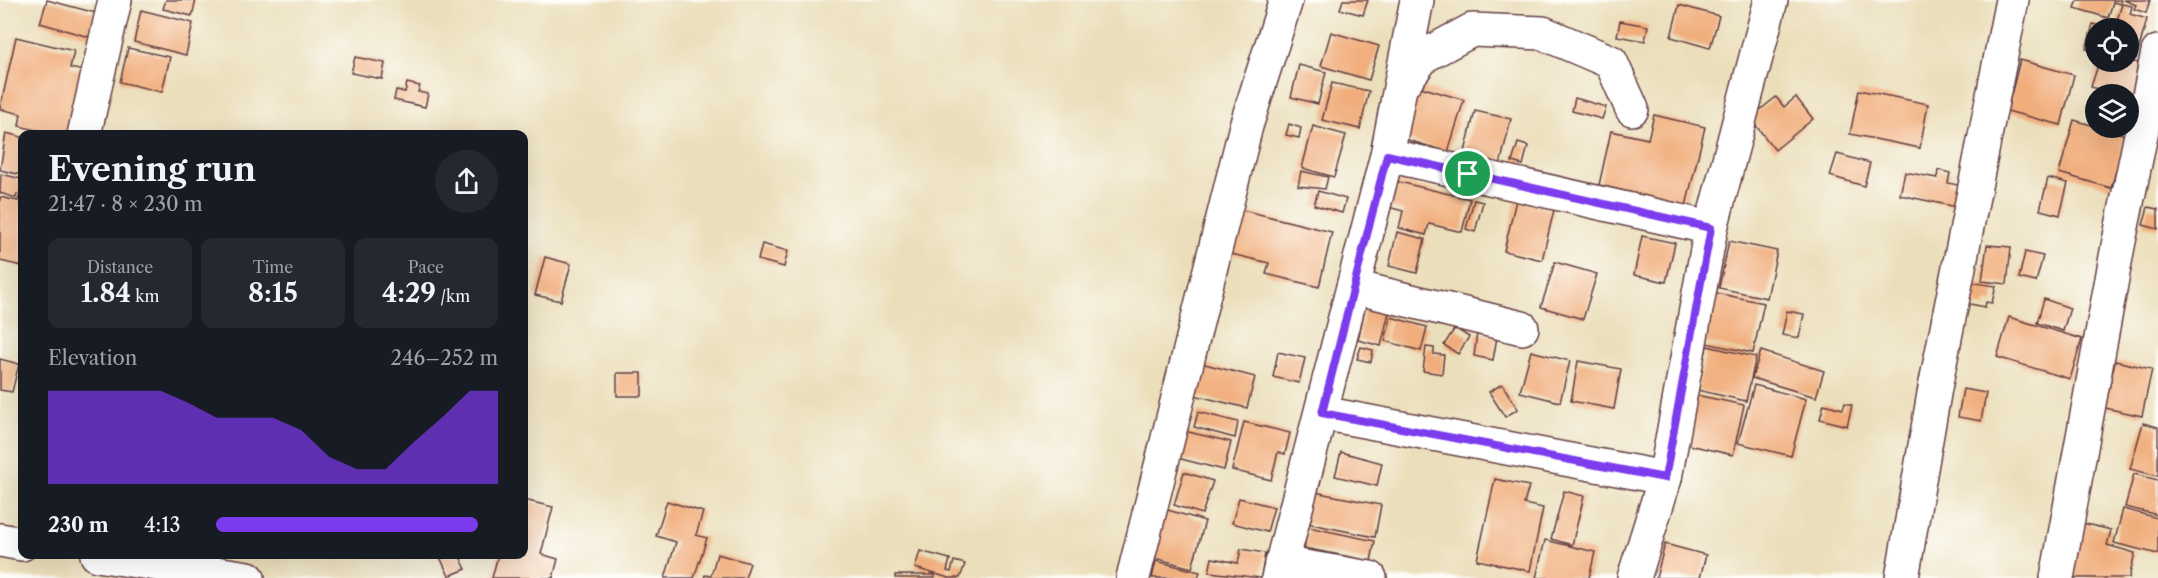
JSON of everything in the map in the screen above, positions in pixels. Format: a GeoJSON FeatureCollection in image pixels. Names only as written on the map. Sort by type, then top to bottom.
{"type":"FeatureCollection","features":[{"type":"Feature","properties":{"kind":"street"},"geometry":{"type":"LineString","coordinates":[[1133,578],[1246,126],[1286,0]]}},
{"type":"Feature","properties":{"kind":"street"},"geometry":{"type":"LineString","coordinates":[[1370,578],[1279,570],[1322,413],[1387,155],[1417,0]]}},
{"type":"Feature","properties":{"kind":"street"},"geometry":{"type":"LineString","coordinates":[[1634,578],[1665,478],[1711,228],[1772,0]]}},
{"type":"Feature","properties":{"kind":"street"},"geometry":{"type":"LineString","coordinates":[[1902,578],[1935,388],[2012,0]]}},
{"type":"Feature","properties":{"kind":"street"},"geometry":{"type":"LineString","coordinates":[[85,130],[106,2]]}},
{"type":"Feature","properties":{"kind":"street"},"geometry":{"type":"LineString","coordinates":[[1400,87],[1424,56],[1472,30],[1543,33],[1611,62],[1632,109]]}},
{"type":"Feature","properties":{"kind":"street"},"geometry":{"type":"LineString","coordinates":[[2058,578],[2118,246],[2150,139],[2158,52]]}},
{"type":"Feature","properties":{"kind":"street"},"geometry":{"type":"LineString","coordinates":[[1387,155],[1711,228]]}},
{"type":"Feature","properties":{"kind":"street"},"geometry":{"type":"LineString","coordinates":[[1354,287],[1522,328]]}},
{"type":"Feature","properties":{"kind":"street"},"geometry":{"type":"LineString","coordinates":[[1322,413],[1665,478]]}},
{"type":"Feature","properties":{"kind":"street"},"geometry":{"type":"LineString","coordinates":[[0,540],[18,543]]}},
{"type":"Feature","properties":{"kind":"street"},"geometry":{"type":"LineString","coordinates":[[123,559],[248,578]]}},
{"type":"Feature","properties":{"kind":"building"},"geometry":{"type":"Polygon","coordinates":[[[47,0],[96,13],[89,37],[40,23],[47,0]]]}},
{"type":"Feature","properties":{"kind":"building"},"geometry":{"type":"Polygon","coordinates":[[[166,0],[196,0],[192,16],[163,9],[166,0]]]}},
{"type":"Feature","properties":{"kind":"building"},"geometry":{"type":"Polygon","coordinates":[[[1343,0],[1368,0],[1363,15],[1340,9],[1343,0]]]}},
{"type":"Feature","properties":{"kind":"building"},"geometry":{"type":"Polygon","coordinates":[[[2078,0],[2121,0],[2120,4],[2113,2],[2108,18],[2075,8],[2078,0]]]}},
{"type":"Feature","properties":{"kind":"building"},"geometry":{"type":"Polygon","coordinates":[[[2124,0],[2150,0],[2146,13],[2134,9],[2136,5],[2124,0]]]}},
{"type":"Feature","properties":{"kind":"building"},"geometry":{"type":"Polygon","coordinates":[[[2122,4],[2132,6],[2130,14],[2147,19],[2139,48],[2139,18],[2118,18],[2122,4]]]}},
{"type":"Feature","properties":{"kind":"building"},"geometry":{"type":"Polygon","coordinates":[[[1679,5],[1719,16],[1710,48],[1671,37],[1679,5]]]}},
{"type":"Feature","properties":{"kind":"building"},"geometry":{"type":"Polygon","coordinates":[[[141,10],[193,23],[186,55],[134,42],[141,10]]]}},
{"type":"Feature","properties":{"kind":"building"},"geometry":{"type":"Polygon","coordinates":[[[1620,21],[1648,26],[1645,41],[1617,36],[1620,21]]]}},
{"type":"Feature","properties":{"kind":"building"},"geometry":{"type":"Polygon","coordinates":[[[1331,32],[1379,46],[1369,80],[1321,66],[1331,32]]]}},
{"type":"Feature","properties":{"kind":"building"},"geometry":{"type":"Polygon","coordinates":[[[16,37],[74,51],[70,68],[88,72],[74,130],[36,130],[19,126],[21,114],[0,109],[16,37]]]}},
{"type":"Feature","properties":{"kind":"building"},"geometry":{"type":"Polygon","coordinates":[[[128,48],[170,57],[162,92],[120,82],[128,48]]]}},
{"type":"Feature","properties":{"kind":"building"},"geometry":{"type":"Polygon","coordinates":[[[355,57],[385,63],[382,79],[351,73],[355,57]]]}},
{"type":"Feature","properties":{"kind":"building"},"geometry":{"type":"Polygon","coordinates":[[[2020,60],[2074,75],[2061,125],[2007,111],[2020,60]]]}},
{"type":"Feature","properties":{"kind":"building"},"geometry":{"type":"Polygon","coordinates":[[[2139,63],[2145,65],[2139,84],[2092,84],[2096,72],[2139,72],[2139,63]]]}},
{"type":"Feature","properties":{"kind":"building"},"geometry":{"type":"Polygon","coordinates":[[[1299,65],[1326,72],[1318,104],[1291,97],[1299,65]]]}},
{"type":"Feature","properties":{"kind":"building"},"geometry":{"type":"Polygon","coordinates":[[[407,83],[420,86],[418,92],[428,94],[425,107],[394,100],[396,90],[405,92],[407,83]]]}},
{"type":"Feature","properties":{"kind":"building"},"geometry":{"type":"Polygon","coordinates":[[[1332,83],[1369,91],[1360,129],[1322,120],[1332,83]]]}},
{"type":"Feature","properties":{"kind":"building"},"geometry":{"type":"Polygon","coordinates":[[[1414,85],[1464,100],[1448,152],[1398,137],[1414,85]]]}},
{"type":"Feature","properties":{"kind":"building"},"geometry":{"type":"Polygon","coordinates":[[[1859,90],[1928,104],[1920,148],[1850,134],[1859,90]]]}},
{"type":"Feature","properties":{"kind":"building"},"geometry":{"type":"Polygon","coordinates":[[[1776,97],[1784,107],[1796,97],[1813,119],[1775,150],[1750,118],[1776,97]]]}},
{"type":"Feature","properties":{"kind":"building"},"geometry":{"type":"Polygon","coordinates":[[[1575,98],[1606,107],[1602,119],[1572,111],[1575,98]]]}},
{"type":"Feature","properties":{"kind":"building"},"geometry":{"type":"Polygon","coordinates":[[[1475,111],[1511,119],[1500,165],[1464,156],[1475,111]]]}},
{"type":"Feature","properties":{"kind":"building"},"geometry":{"type":"Polygon","coordinates":[[[1654,115],[1705,127],[1686,206],[1599,185],[1611,131],[1648,139],[1654,115]]]}},
{"type":"Feature","properties":{"kind":"building"},"geometry":{"type":"Polygon","coordinates":[[[2074,120],[2085,123],[2085,138],[2125,138],[2111,188],[2059,173],[2074,120]]]}},
{"type":"Feature","properties":{"kind":"building"},"geometry":{"type":"Polygon","coordinates":[[[1289,124],[1301,128],[1299,138],[1286,135],[1289,124]]]}},
{"type":"Feature","properties":{"kind":"building"},"geometry":{"type":"Polygon","coordinates":[[[1313,126],[1346,135],[1334,177],[1302,168],[1313,126]]]}},
{"type":"Feature","properties":{"kind":"building"},"geometry":{"type":"Polygon","coordinates":[[[6,133],[18,136],[18,174],[0,170],[6,133]]]}},
{"type":"Feature","properties":{"kind":"building"},"geometry":{"type":"Polygon","coordinates":[[[1518,143],[1528,146],[1523,165],[1512,162],[1518,143]]]}},
{"type":"Feature","properties":{"kind":"building"},"geometry":{"type":"Polygon","coordinates":[[[1837,154],[1870,163],[1864,186],[1830,176],[1837,154]]]}},
{"type":"Feature","properties":{"kind":"building"},"geometry":{"type":"Polygon","coordinates":[[[1938,170],[1950,173],[1948,183],[1962,186],[1957,207],[1900,195],[1905,172],[1937,178],[1938,170]]]}},
{"type":"Feature","properties":{"kind":"building"},"geometry":{"type":"Polygon","coordinates":[[[1301,171],[1328,177],[1325,189],[1298,186],[1301,171]]]}},
{"type":"Feature","properties":{"kind":"building"},"geometry":{"type":"Polygon","coordinates":[[[1,174],[18,178],[16,198],[0,193],[1,174]]]}},
{"type":"Feature","properties":{"kind":"building"},"geometry":{"type":"Polygon","coordinates":[[[2048,178],[2068,183],[2060,215],[2040,210],[2048,178]]]}},
{"type":"Feature","properties":{"kind":"building"},"geometry":{"type":"Polygon","coordinates":[[[1391,180],[1470,199],[1462,232],[1429,224],[1426,235],[1399,228],[1403,211],[1385,206],[1391,180]]]}},
{"type":"Feature","properties":{"kind":"building"},"geometry":{"type":"Polygon","coordinates":[[[1318,191],[1346,199],[1342,213],[1314,205],[1318,191]]]}},
{"type":"Feature","properties":{"kind":"building"},"geometry":{"type":"Polygon","coordinates":[[[0,197],[18,201],[18,265],[0,261],[0,197]]]}},
{"type":"Feature","properties":{"kind":"building"},"geometry":{"type":"Polygon","coordinates":[[[1474,200],[1483,202],[1475,232],[1466,229],[1474,200]]]}},
{"type":"Feature","properties":{"kind":"building"},"geometry":{"type":"Polygon","coordinates":[[[1516,200],[1554,210],[1542,260],[1504,251],[1516,200]]]}},
{"type":"Feature","properties":{"kind":"building"},"geometry":{"type":"Polygon","coordinates":[[[2148,207],[2158,209],[2158,229],[2143,225],[2148,207]]]}},
{"type":"Feature","properties":{"kind":"building"},"geometry":{"type":"Polygon","coordinates":[[[1238,209],[1332,232],[1319,287],[1266,274],[1269,263],[1227,253],[1238,209]]]}},
{"type":"Feature","properties":{"kind":"building"},"geometry":{"type":"Polygon","coordinates":[[[1397,232],[1425,239],[1417,273],[1389,266],[1397,232]]]}},
{"type":"Feature","properties":{"kind":"building"},"geometry":{"type":"Polygon","coordinates":[[[1642,236],[1675,243],[1666,282],[1634,275],[1642,236]]]}},
{"type":"Feature","properties":{"kind":"building"},"geometry":{"type":"Polygon","coordinates":[[[1729,241],[1777,251],[1767,298],[1719,288],[1729,241]]]}},
{"type":"Feature","properties":{"kind":"building"},"geometry":{"type":"Polygon","coordinates":[[[762,244],[788,251],[784,267],[758,260],[762,244]]]}},
{"type":"Feature","properties":{"kind":"building"},"geometry":{"type":"Polygon","coordinates":[[[1987,245],[2011,247],[2007,284],[1982,281],[1987,245]]]}},
{"type":"Feature","properties":{"kind":"building"},"geometry":{"type":"Polygon","coordinates":[[[2025,252],[2043,256],[2036,282],[2019,278],[2025,252]]]}},
{"type":"Feature","properties":{"kind":"building"},"geometry":{"type":"Polygon","coordinates":[[[545,257],[571,264],[561,301],[535,295],[545,257]]]}},
{"type":"Feature","properties":{"kind":"building"},"geometry":{"type":"Polygon","coordinates":[[[1555,262],[1597,274],[1583,319],[1541,307],[1555,262]]]}},
{"type":"Feature","properties":{"kind":"building"},"geometry":{"type":"Polygon","coordinates":[[[1969,282],[1996,286],[1992,303],[1986,302],[1985,307],[1965,303],[1969,282]]]}},
{"type":"Feature","properties":{"kind":"building"},"geometry":{"type":"Polygon","coordinates":[[[1716,293],[1764,303],[1753,353],[1706,343],[1716,293]]]}},
{"type":"Feature","properties":{"kind":"building"},"geometry":{"type":"Polygon","coordinates":[[[2044,299],[2070,308],[2063,331],[2037,323],[2044,299]]]}},
{"type":"Feature","properties":{"kind":"building"},"geometry":{"type":"Polygon","coordinates":[[[1366,303],[1390,308],[1381,346],[1358,340],[1366,303]]]}},
{"type":"Feature","properties":{"kind":"building"},"geometry":{"type":"Polygon","coordinates":[[[1787,311],[1804,314],[1799,338],[1782,335],[1787,311]]]}},
{"type":"Feature","properties":{"kind":"building"},"geometry":{"type":"Polygon","coordinates":[[[1391,317],[1427,327],[1421,351],[1385,341],[1391,317]]]}},
{"type":"Feature","properties":{"kind":"building"},"geometry":{"type":"Polygon","coordinates":[[[2009,317],[2082,339],[2070,379],[1997,357],[2009,317]]]}},
{"type":"Feature","properties":{"kind":"building"},"geometry":{"type":"Polygon","coordinates":[[[1455,328],[1469,337],[1458,354],[1444,345],[1455,328]]]}},
{"type":"Feature","properties":{"kind":"building"},"geometry":{"type":"Polygon","coordinates":[[[1477,333],[1497,337],[1493,360],[1474,356],[1477,333]]]}},
{"type":"Feature","properties":{"kind":"building"},"geometry":{"type":"Polygon","coordinates":[[[1707,346],[1756,357],[1746,401],[1697,390],[1707,346]]]}},
{"type":"Feature","properties":{"kind":"building"},"geometry":{"type":"Polygon","coordinates":[[[1361,347],[1373,350],[1371,362],[1357,359],[1361,347]]]}},
{"type":"Feature","properties":{"kind":"building"},"geometry":{"type":"Polygon","coordinates":[[[1426,347],[1434,348],[1434,354],[1444,355],[1442,374],[1423,371],[1426,347]]]}},
{"type":"Feature","properties":{"kind":"building"},"geometry":{"type":"Polygon","coordinates":[[[1531,351],[1570,361],[1560,402],[1520,392],[1531,351]]]}},
{"type":"Feature","properties":{"kind":"building"},"geometry":{"type":"Polygon","coordinates":[[[1761,351],[1824,371],[1816,397],[1752,378],[1761,351]]]}},
{"type":"Feature","properties":{"kind":"building"},"geometry":{"type":"Polygon","coordinates":[[[1278,352],[1305,358],[1299,383],[1273,377],[1278,352]]]}},
{"type":"Feature","properties":{"kind":"building"},"geometry":{"type":"Polygon","coordinates":[[[0,359],[18,364],[12,392],[0,390],[0,359]]]}},
{"type":"Feature","properties":{"kind":"building"},"geometry":{"type":"Polygon","coordinates":[[[1578,361],[1621,369],[1614,409],[1571,401],[1578,361]]]}},
{"type":"Feature","properties":{"kind":"building"},"geometry":{"type":"Polygon","coordinates":[[[2115,361],[2152,369],[2142,416],[2105,408],[2115,361]]]}},
{"type":"Feature","properties":{"kind":"building"},"geometry":{"type":"Polygon","coordinates":[[[1197,362],[1255,377],[1247,408],[1190,394],[1197,362]]]}},
{"type":"Feature","properties":{"kind":"building"},"geometry":{"type":"Polygon","coordinates":[[[617,373],[642,373],[642,396],[617,396],[617,373]]]}},
{"type":"Feature","properties":{"kind":"building"},"geometry":{"type":"Polygon","coordinates":[[[1502,384],[1518,409],[1505,417],[1489,392],[1502,384]]]}},
{"type":"Feature","properties":{"kind":"building"},"geometry":{"type":"Polygon","coordinates":[[[1754,385],[1806,399],[1791,456],[1738,443],[1754,385]]]}},
{"type":"Feature","properties":{"kind":"building"},"geometry":{"type":"Polygon","coordinates":[[[1963,389],[1986,393],[1981,421],[1958,417],[1963,389]]]}},
{"type":"Feature","properties":{"kind":"building"},"geometry":{"type":"Polygon","coordinates":[[[1696,395],[1744,405],[1733,455],[1685,444],[1696,395]]]}},
{"type":"Feature","properties":{"kind":"building"},"geometry":{"type":"Polygon","coordinates":[[[1845,403],[1852,405],[1847,426],[1820,419],[1824,404],[1843,409],[1845,403]]]}},
{"type":"Feature","properties":{"kind":"building"},"geometry":{"type":"Polygon","coordinates":[[[1198,412],[1238,422],[1235,438],[1194,427],[1198,412]]]}},
{"type":"Feature","properties":{"kind":"building"},"geometry":{"type":"Polygon","coordinates":[[[1244,422],[1290,433],[1285,454],[1278,452],[1271,480],[1232,470],[1244,422]]]}},
{"type":"Feature","properties":{"kind":"building"},"geometry":{"type":"Polygon","coordinates":[[[2143,423],[2158,427],[2158,476],[2130,469],[2143,423]]]}},
{"type":"Feature","properties":{"kind":"building"},"geometry":{"type":"Polygon","coordinates":[[[1184,431],[1231,442],[1224,470],[1177,458],[1184,431]]]}},
{"type":"Feature","properties":{"kind":"building"},"geometry":{"type":"Polygon","coordinates":[[[1341,452],[1382,463],[1377,486],[1335,476],[1341,452]]]}},
{"type":"Feature","properties":{"kind":"building"},"geometry":{"type":"Polygon","coordinates":[[[1184,472],[1213,481],[1202,514],[1174,505],[1184,472]]]}},
{"type":"Feature","properties":{"kind":"building"},"geometry":{"type":"Polygon","coordinates":[[[2134,474],[2158,480],[2158,515],[2125,507],[2134,474]]]}},
{"type":"Feature","properties":{"kind":"building"},"geometry":{"type":"Polygon","coordinates":[[[1495,479],[1529,486],[1524,504],[1543,508],[1530,571],[1477,560],[1495,479]]]}},
{"type":"Feature","properties":{"kind":"building"},"geometry":{"type":"Polygon","coordinates":[[[1309,491],[1381,505],[1375,537],[1301,522],[1309,491]]]}},
{"type":"Feature","properties":{"kind":"building"},"geometry":{"type":"Polygon","coordinates":[[[1564,491],[1584,496],[1572,545],[1551,539],[1564,491]]]}},
{"type":"Feature","properties":{"kind":"building"},"geometry":{"type":"Polygon","coordinates":[[[1239,498],[1274,507],[1267,532],[1232,523],[1239,498]]]}},
{"type":"Feature","properties":{"kind":"building"},"geometry":{"type":"Polygon","coordinates":[[[528,501],[553,507],[541,554],[558,559],[553,578],[492,578],[497,559],[528,559],[528,501]]]}},
{"type":"Feature","properties":{"kind":"building"},"geometry":{"type":"Polygon","coordinates":[[[667,501],[703,512],[696,535],[707,538],[694,578],[665,578],[676,542],[656,536],[667,501]]]}},
{"type":"Feature","properties":{"kind":"building"},"geometry":{"type":"Polygon","coordinates":[[[1161,508],[1205,521],[1192,568],[1147,556],[1161,508]]]}},
{"type":"Feature","properties":{"kind":"building"},"geometry":{"type":"Polygon","coordinates":[[[2123,509],[2158,518],[2158,554],[2114,543],[2123,509]]]}},
{"type":"Feature","properties":{"kind":"building"},"geometry":{"type":"Polygon","coordinates":[[[2082,523],[2111,530],[2107,545],[2135,553],[2129,578],[2068,578],[2082,523]]]}},
{"type":"Feature","properties":{"kind":"building"},"geometry":{"type":"Polygon","coordinates":[[[1308,527],[1375,541],[1371,561],[1304,548],[1308,527]]]}},
{"type":"Feature","properties":{"kind":"building"},"geometry":{"type":"Polygon","coordinates":[[[1545,540],[1595,552],[1589,578],[1536,578],[1545,540]]]}},
{"type":"Feature","properties":{"kind":"building"},"geometry":{"type":"Polygon","coordinates":[[[1665,544],[1706,555],[1700,578],[1656,578],[1665,544]]]}},
{"type":"Feature","properties":{"kind":"building"},"geometry":{"type":"Polygon","coordinates":[[[1241,549],[1265,553],[1261,578],[1209,572],[1212,558],[1238,563],[1241,549]]]}},
{"type":"Feature","properties":{"kind":"building"},"geometry":{"type":"Polygon","coordinates":[[[920,551],[950,559],[947,571],[951,572],[954,561],[965,564],[960,578],[949,578],[915,568],[920,551]]]}},
{"type":"Feature","properties":{"kind":"building"},"geometry":{"type":"Polygon","coordinates":[[[717,554],[750,563],[745,578],[704,578],[705,575],[711,576],[717,554]]]}},
{"type":"Feature","properties":{"kind":"building"},"geometry":{"type":"Polygon","coordinates":[[[441,559],[461,559],[466,569],[449,576],[441,559]]]}},
{"type":"Feature","properties":{"kind":"building"},"geometry":{"type":"Polygon","coordinates":[[[1156,561],[1200,572],[1198,578],[1152,578],[1156,561]]]}},
{"type":"Feature","properties":{"kind":"building"},"geometry":{"type":"Polygon","coordinates":[[[895,575],[935,575],[935,578],[895,578],[895,575]]]}},
{"type":"Feature","properties":{"kind":"route"},"geometry":{"type":"LineString","coordinates":[[1387,155],[1468,174],[1711,228],[1665,478],[1322,413],[1387,155]]}}]}
